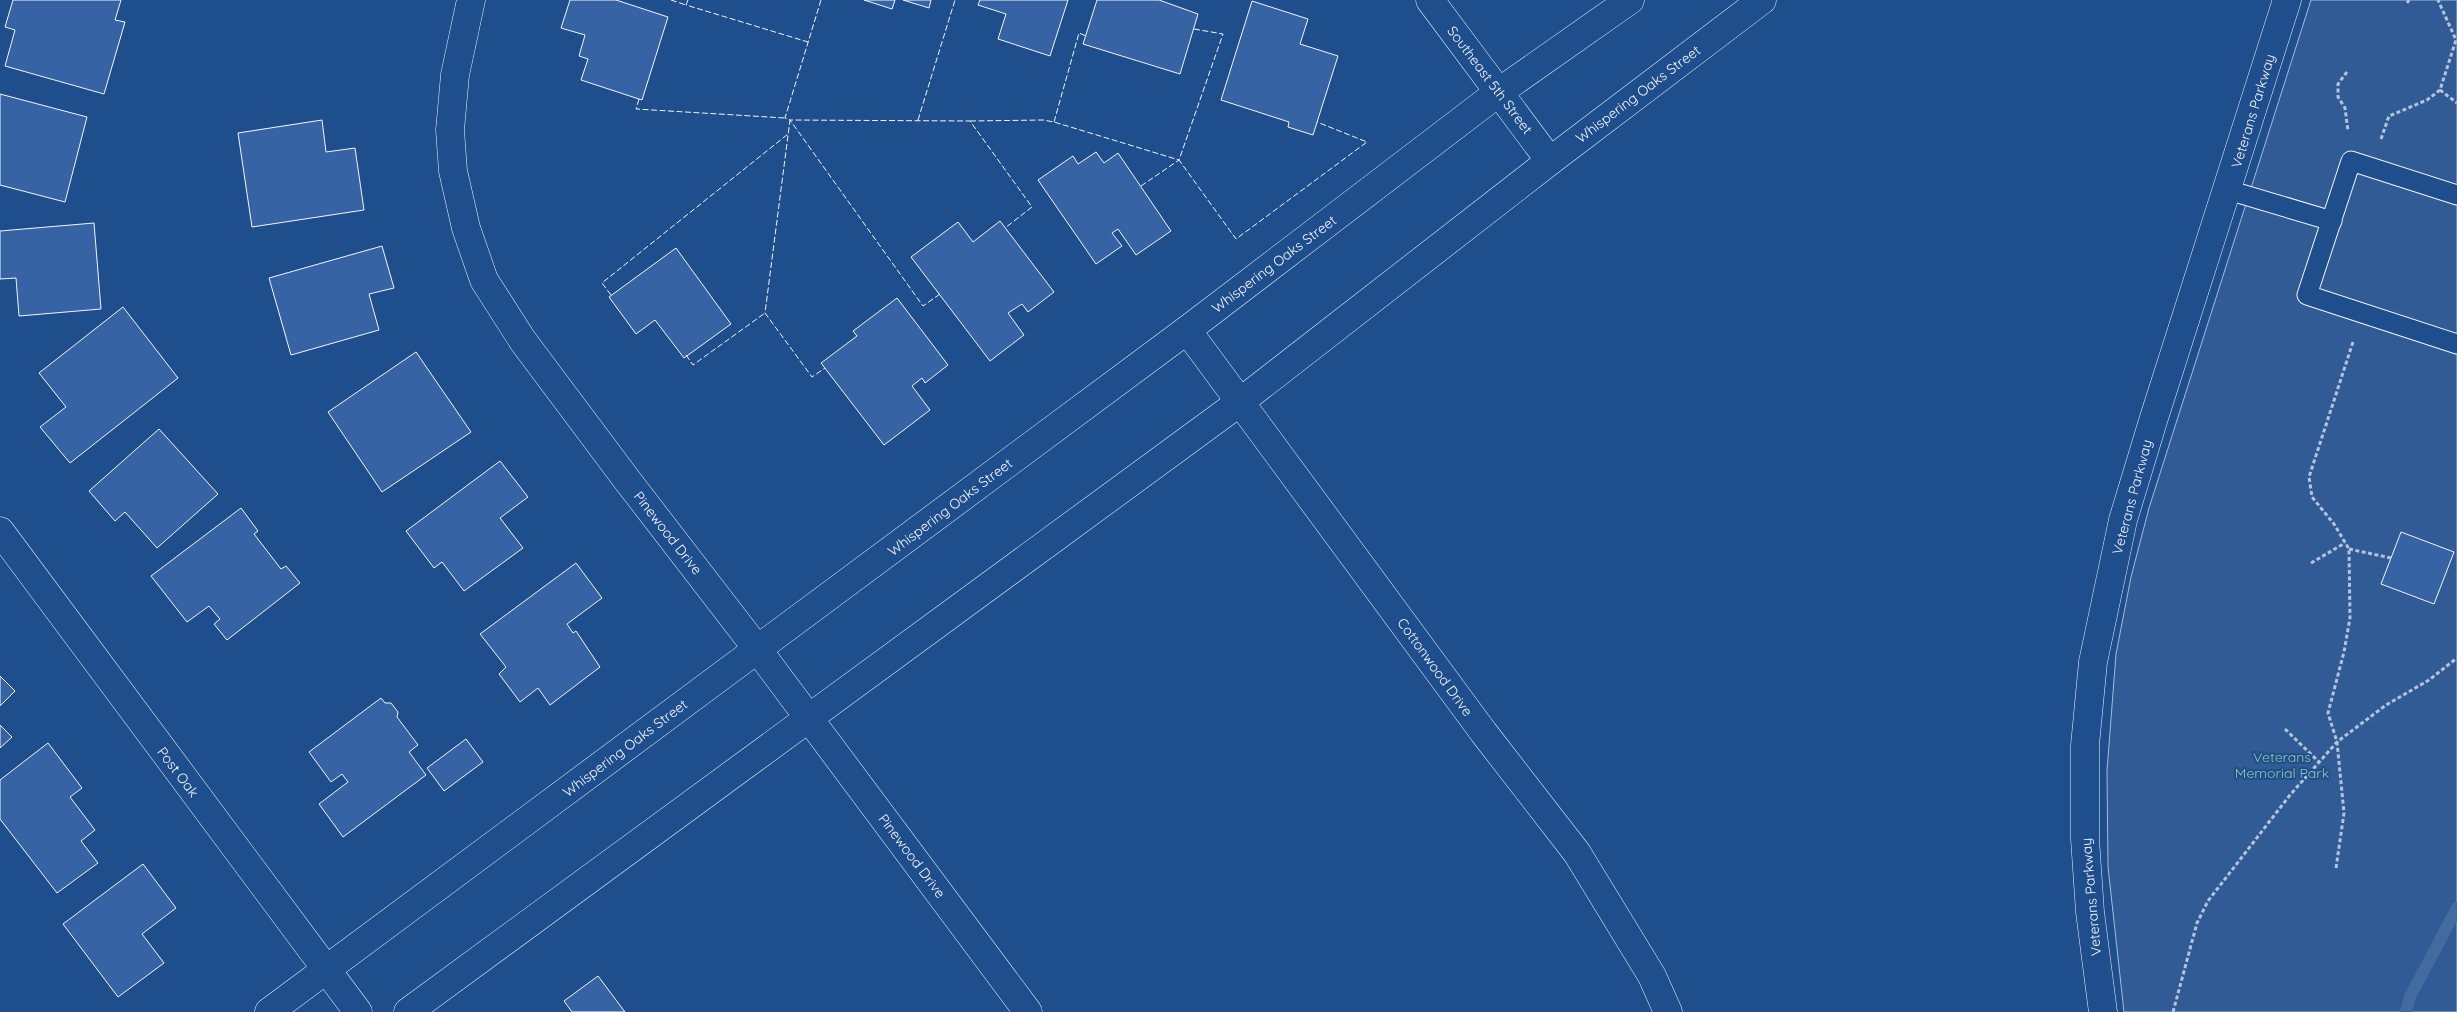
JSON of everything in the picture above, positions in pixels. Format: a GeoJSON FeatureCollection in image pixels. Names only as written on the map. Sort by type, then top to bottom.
{"type":"FeatureCollection","features":[{"type":"Feature","properties":{"kind":"street","name":"Pinewood Drive"},"geometry":{"type":"LineString","coordinates":[[471,0],[454,75],[450,130],[453,171],[466,228],[484,280],[523,341],[569,403],[758,650],[1028,1012]]}},
{"type":"Feature","properties":{"kind":"street","name":"Southeast 5th Street"},"geometry":{"type":"LineString","coordinates":[[1430,0],[1550,161]]}},
{"type":"Feature","properties":{"kind":"street","name":"Whispering Oaks Street"},"geometry":{"type":"LineString","coordinates":[[269,1012],[1187,330],[1499,92],[1630,0]]}},
{"type":"Feature","properties":{"kind":"street","name":"Whispering Oaks Street"},"geometry":{"type":"LineString","coordinates":[[408,1012],[1240,402],[1550,161],[1762,0]]}},
{"type":"Feature","properties":{"kind":"street","name":"Veterans Parkway"},"geometry":{"type":"LineString","coordinates":[[2103,1012],[2090,912],[2085,838],[2085,745],[2093,662],[2124,520],[2153,421],[2287,0]]}},
{"type":"Feature","properties":{"kind":"street","name":"Cottonwood Drive"},"geometry":{"type":"LineString","coordinates":[[1187,330],[1484,733],[1577,853],[1652,976],[1668,1012]]}},
{"type":"Feature","properties":{"kind":"street","name":"Post Oak"},"geometry":{"type":"LineString","coordinates":[[0,530],[358,1012]]}},
{"type":"Feature","properties":{"kind":"lane"},"geometry":{"type":"LineString","coordinates":[[2457,195],[2351,161],[2307,295],[2457,344]]}},
{"type":"Feature","properties":{"kind":"lane"},"geometry":{"type":"LineString","coordinates":[[2228,190],[2332,221]]}},
{"type":"Feature","properties":{"kind":"path"},"geometry":{"type":"LineString","coordinates":[[2371,167],[2389,116],[2427,100],[2440,90],[2457,40],[2438,0]]}},
{"type":"Feature","properties":{"kind":"path"},"geometry":{"type":"LineString","coordinates":[[2347,72],[2338,84],[2338,97],[2345,108],[2351,161]]}},
{"type":"Feature","properties":{"kind":"path"},"geometry":{"type":"LineString","coordinates":[[2440,90],[2457,103]]}},
{"type":"Feature","properties":{"kind":"path"},"geometry":{"type":"LineString","coordinates":[[2336,868],[2344,812],[2337,742],[2328,714],[2344,652],[2350,618],[2349,550],[2334,524],[2312,497],[2309,477],[2362,313]]}},
{"type":"Feature","properties":{"kind":"path"},"geometry":{"type":"LineString","coordinates":[[2311,563],[2345,543]]}},
{"type":"Feature","properties":{"kind":"path"},"geometry":{"type":"LineString","coordinates":[[2349,550],[2391,558]]}},
{"type":"Feature","properties":{"kind":"path"},"geometry":{"type":"LineString","coordinates":[[2173,1012],[2197,923],[2208,901],[2248,848],[2337,742],[2386,704],[2429,680],[2457,658]]}},
{"type":"Feature","properties":{"kind":"path"},"geometry":{"type":"LineString","coordinates":[[2285,728],[2319,762]]}},
{"type":"Feature","properties":{"kind":"shaded area","name":"Veterans Memorial Park"},"geometry":{"type":"Polygon","coordinates":[[[2311,0],[2457,0],[2457,1012],[2124,1012],[2108,867],[2107,771],[2116,654],[2131,577],[2149,508],[2311,0]]]}},
{"type":"Feature","properties":{"kind":"building"},"geometry":{"type":"Polygon","coordinates":[[[13,0],[121,0],[115,20],[125,22],[104,94],[5,66],[15,30],[5,27],[13,0]]]}},
{"type":"Feature","properties":{"kind":"building"},"geometry":{"type":"Polygon","coordinates":[[[570,0],[616,0],[668,17],[642,100],[581,80],[588,59],[579,56],[585,35],[561,28],[570,0]]]}},
{"type":"Feature","properties":{"kind":"building"},"geometry":{"type":"Polygon","coordinates":[[[864,0],[895,0],[892,9],[864,0]]]}},
{"type":"Feature","properties":{"kind":"building"},"geometry":{"type":"Polygon","coordinates":[[[903,0],[931,0],[929,8],[903,0]]]}},
{"type":"Feature","properties":{"kind":"building"},"geometry":{"type":"Polygon","coordinates":[[[980,0],[1068,0],[1050,56],[998,39],[1006,14],[978,5],[980,0]]]}},
{"type":"Feature","properties":{"kind":"building"},"geometry":{"type":"Polygon","coordinates":[[[1097,0],[1159,0],[1198,14],[1180,74],[1083,44],[1097,0]]]}},
{"type":"Feature","properties":{"kind":"building"},"geometry":{"type":"Polygon","coordinates":[[[1252,1],[1308,19],[1300,44],[1338,56],[1313,135],[1288,127],[1289,122],[1221,100],[1252,1]]]}},
{"type":"Feature","properties":{"kind":"building"},"geometry":{"type":"Polygon","coordinates":[[[0,94],[87,117],[65,202],[0,185],[0,94]]]}},
{"type":"Feature","properties":{"kind":"building"},"geometry":{"type":"Polygon","coordinates":[[[322,120],[326,152],[355,148],[364,210],[252,227],[238,133],[322,120]]]}},
{"type":"Feature","properties":{"kind":"building"},"geometry":{"type":"Polygon","coordinates":[[[1096,152],[1104,163],[1118,153],[1171,231],[1136,255],[1118,229],[1112,233],[1122,246],[1096,264],[1038,180],[1073,156],[1078,164],[1096,152]]]}},
{"type":"Feature","properties":{"kind":"building"},"geometry":{"type":"Polygon","coordinates":[[[1000,221],[1054,292],[1028,312],[1022,304],[1008,313],[1024,335],[990,361],[911,257],[958,222],[973,242],[1000,221]]]}},
{"type":"Feature","properties":{"kind":"building"},"geometry":{"type":"Polygon","coordinates":[[[94,223],[101,309],[19,316],[16,278],[0,279],[0,231],[94,223]]]}},
{"type":"Feature","properties":{"kind":"building"},"geometry":{"type":"Polygon","coordinates":[[[382,246],[394,288],[369,294],[379,330],[291,355],[269,278],[382,246]]]}},
{"type":"Feature","properties":{"kind":"building"},"geometry":{"type":"Polygon","coordinates":[[[676,248],[731,324],[684,358],[655,320],[636,334],[609,297],[676,248]]]}},
{"type":"Feature","properties":{"kind":"building"},"geometry":{"type":"Polygon","coordinates":[[[897,298],[948,365],[925,383],[922,378],[912,386],[930,410],[884,445],[821,363],[857,336],[853,331],[897,298]]]}},
{"type":"Feature","properties":{"kind":"building"},"geometry":{"type":"Polygon","coordinates":[[[123,307],[178,378],[70,463],[40,427],[66,407],[39,373],[123,307]]]}},
{"type":"Feature","properties":{"kind":"building"},"geometry":{"type":"Polygon","coordinates":[[[416,352],[471,432],[382,492],[328,412],[416,352]]]}},
{"type":"Feature","properties":{"kind":"building"},"geometry":{"type":"Polygon","coordinates":[[[159,429],[218,494],[157,548],[125,512],[115,521],[89,491],[159,429]]]}},
{"type":"Feature","properties":{"kind":"building"},"geometry":{"type":"Polygon","coordinates":[[[500,461],[528,497],[500,518],[523,548],[464,591],[442,562],[434,568],[406,531],[500,461]]]}},
{"type":"Feature","properties":{"kind":"building"},"geometry":{"type":"Polygon","coordinates":[[[241,508],[258,531],[254,534],[281,569],[286,566],[300,583],[227,640],[214,624],[220,619],[209,606],[187,622],[151,576],[241,508]]]}},
{"type":"Feature","properties":{"kind":"building"},"geometry":{"type":"Polygon","coordinates":[[[2401,532],[2454,552],[2434,604],[2381,584],[2401,532]]]}},
{"type":"Feature","properties":{"kind":"building"},"geometry":{"type":"Polygon","coordinates":[[[576,563],[602,598],[567,624],[573,633],[576,631],[600,667],[550,705],[538,688],[520,702],[499,674],[506,667],[480,634],[576,563]]]}},
{"type":"Feature","properties":{"kind":"building"},"geometry":{"type":"Polygon","coordinates":[[[0,676],[15,691],[0,706],[0,676]]]}},
{"type":"Feature","properties":{"kind":"building"},"geometry":{"type":"Polygon","coordinates":[[[381,698],[385,703],[391,703],[398,712],[397,717],[418,745],[409,752],[426,775],[343,837],[319,804],[348,782],[342,774],[331,782],[309,752],[381,698]]]}},
{"type":"Feature","properties":{"kind":"building"},"geometry":{"type":"Polygon","coordinates":[[[0,725],[12,737],[0,748],[0,725]]]}},
{"type":"Feature","properties":{"kind":"building"},"geometry":{"type":"Polygon","coordinates":[[[466,739],[483,762],[444,791],[427,768],[466,739]]]}},
{"type":"Feature","properties":{"kind":"building"},"geometry":{"type":"Polygon","coordinates":[[[48,743],[82,788],[70,797],[95,830],[81,841],[98,863],[57,893],[0,819],[0,780],[48,743]]]}},
{"type":"Feature","properties":{"kind":"building"},"geometry":{"type":"Polygon","coordinates":[[[143,864],[176,908],[142,934],[164,963],[118,997],[63,924],[143,864]]]}},
{"type":"Feature","properties":{"kind":"building"},"geometry":{"type":"Polygon","coordinates":[[[598,976],[625,1012],[572,1012],[564,1001],[598,976]]]}},
{"type":"Feature","properties":{"kind":"waterway"},"geometry":{"type":"LineString","coordinates":[[2406,1012],[2410,997],[2457,908]]}},
{"type":"Feature","properties":{"kind":"fence"},"geometry":{"type":"LineString","coordinates":[[671,0],[686,5]]}},
{"type":"Feature","properties":{"kind":"fence"},"geometry":{"type":"LineString","coordinates":[[688,0],[686,5],[808,42]]}},
{"type":"Feature","properties":{"kind":"fence"},"geometry":{"type":"LineString","coordinates":[[821,0],[785,118],[790,120],[765,313],[812,377],[825,368]]}},
{"type":"Feature","properties":{"kind":"fence"},"geometry":{"type":"LineString","coordinates":[[918,120],[955,0]]}},
{"type":"Feature","properties":{"kind":"fence"},"geometry":{"type":"LineString","coordinates":[[1194,29],[1223,34],[1179,160],[1236,239],[1367,142],[1317,122]]}},
{"type":"Feature","properties":{"kind":"fence"},"geometry":{"type":"LineString","coordinates":[[1054,122],[1079,33],[1086,36]]}},
{"type":"Feature","properties":{"kind":"fence"},"geometry":{"type":"LineString","coordinates":[[639,99],[636,109],[785,118]]}},
{"type":"Feature","properties":{"kind":"fence"},"geometry":{"type":"LineString","coordinates":[[940,294],[923,306],[790,120],[970,121],[1032,207],[1005,228]]}},
{"type":"Feature","properties":{"kind":"fence"},"geometry":{"type":"LineString","coordinates":[[970,121],[1043,120],[1054,122],[1179,160],[1141,186]]}},
{"type":"Feature","properties":{"kind":"fence"},"geometry":{"type":"LineString","coordinates":[[611,295],[602,283],[788,134]]}},
{"type":"Feature","properties":{"kind":"fence"},"geometry":{"type":"LineString","coordinates":[[686,355],[693,365],[765,313]]}}]}
